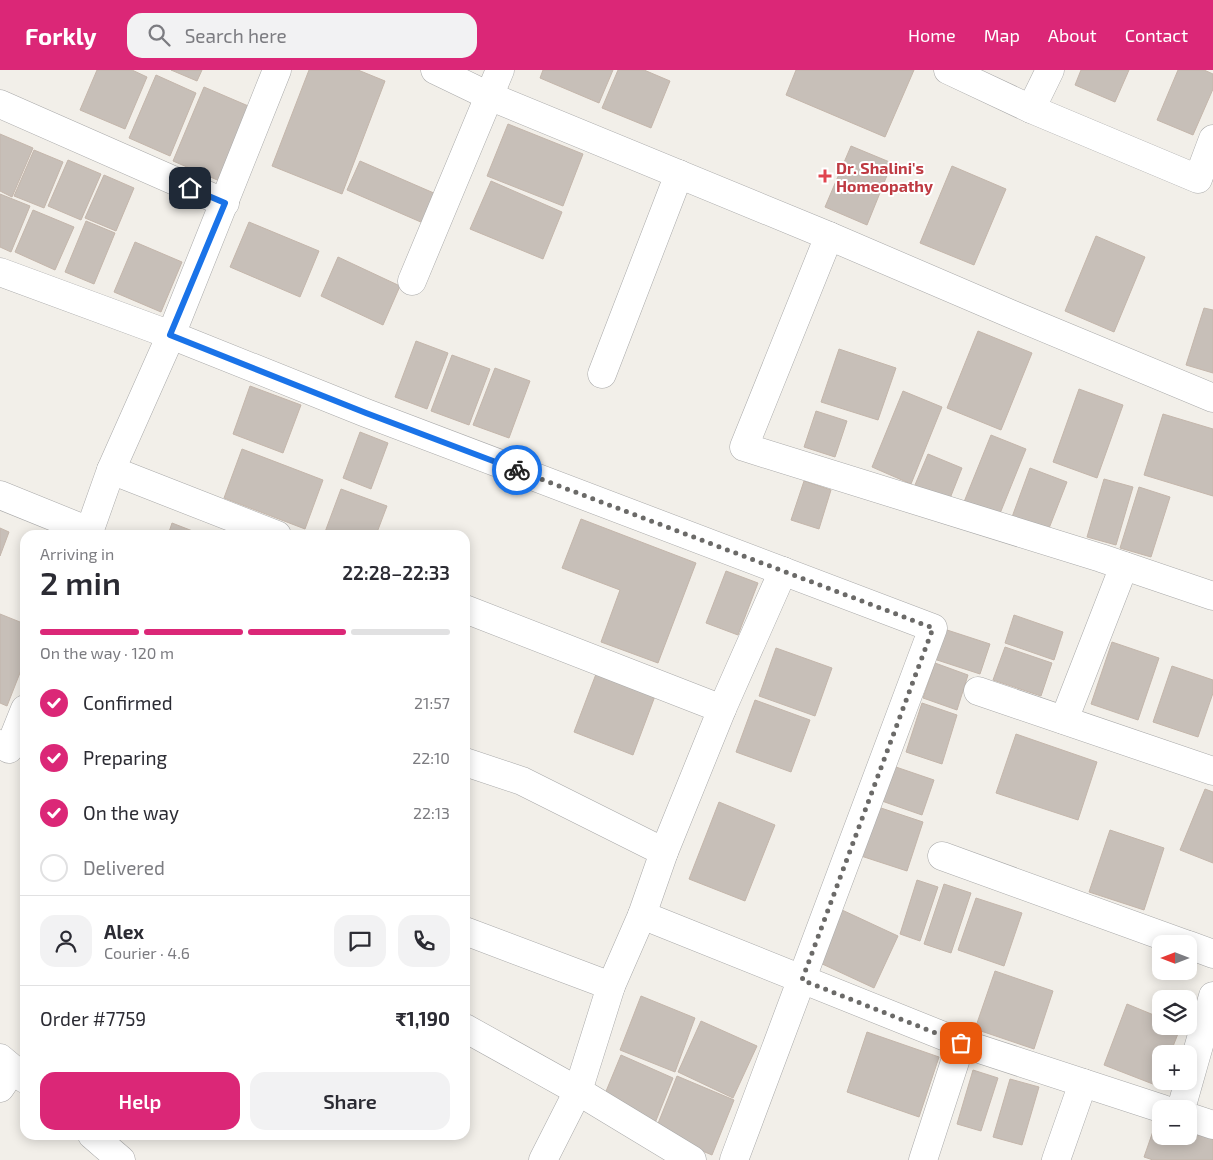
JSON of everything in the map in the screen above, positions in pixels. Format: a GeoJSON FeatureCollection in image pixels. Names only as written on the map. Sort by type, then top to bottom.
{"type":"FeatureCollection","features":[{"type":"Feature","properties":{"kind":"street"},"geometry":{"type":"LineString","coordinates":[[90,530],[111,470],[225,203],[277,70]]}},
{"type":"Feature","properties":{"kind":"street"},"geometry":{"type":"LineString","coordinates":[[435,70],[489,96],[829,236],[1213,398]]}},
{"type":"Feature","properties":{"kind":"street"},"geometry":{"type":"LineString","coordinates":[[412,281],[500,70]]}},
{"type":"Feature","properties":{"kind":"street"},"geometry":{"type":"LineString","coordinates":[[948,70],[1031,109],[1198,178],[1213,139]]}},
{"type":"Feature","properties":{"kind":"street"},"geometry":{"type":"LineString","coordinates":[[1031,109],[1050,70]]}},
{"type":"Feature","properties":{"kind":"street"},"geometry":{"type":"LineString","coordinates":[[0,104],[225,203]]}},
{"type":"Feature","properties":{"kind":"street"},"geometry":{"type":"LineString","coordinates":[[602,374],[679,174]]}},
{"type":"Feature","properties":{"kind":"street"},"geometry":{"type":"LineString","coordinates":[[829,236],[744,447],[1124,566],[1213,596]]}},
{"type":"Feature","properties":{"kind":"street"},"geometry":{"type":"LineString","coordinates":[[0,272],[170,335],[366,413],[933,628],[734,1160]]}},
{"type":"Feature","properties":{"kind":"street"},"geometry":{"type":"LineString","coordinates":[[111,470],[264,530]]}},
{"type":"Feature","properties":{"kind":"street"},"geometry":{"type":"LineString","coordinates":[[0,495],[82,530]]}},
{"type":"Feature","properties":{"kind":"street"},"geometry":{"type":"LineString","coordinates":[[1064,720],[1124,566]]}},
{"type":"Feature","properties":{"kind":"street"},"geometry":{"type":"LineString","coordinates":[[543,1160],[578,1091],[611,986],[642,915],[664,852],[722,709],[783,571]]}},
{"type":"Feature","properties":{"kind":"street"},"geometry":{"type":"LineString","coordinates":[[470,611],[722,709]]}},
{"type":"Feature","properties":{"kind":"street"},"geometry":{"type":"LineString","coordinates":[[978,691],[1213,771]]}},
{"type":"Feature","properties":{"kind":"street"},"geometry":{"type":"LineString","coordinates":[[11,750],[20,724]]}},
{"type":"Feature","properties":{"kind":"street"},"geometry":{"type":"LineString","coordinates":[[470,764],[522,782],[664,852]]}},
{"type":"Feature","properties":{"kind":"street"},"geometry":{"type":"LineString","coordinates":[[942,856],[1160,935]]}},
{"type":"Feature","properties":{"kind":"street"},"geometry":{"type":"LineString","coordinates":[[642,915],[961,1043],[1152,1105]]}},
{"type":"Feature","properties":{"kind":"street"},"geometry":{"type":"LineString","coordinates":[[470,934],[611,986]]}},
{"type":"Feature","properties":{"kind":"street"},"geometry":{"type":"LineString","coordinates":[[1198,948],[1213,954]]}},
{"type":"Feature","properties":{"kind":"street"},"geometry":{"type":"LineString","coordinates":[[1184,1100],[1213,996]]}},
{"type":"Feature","properties":{"kind":"street"},"geometry":{"type":"LineString","coordinates":[[470,1031],[578,1091],[692,1160]]}},
{"type":"Feature","properties":{"kind":"street"},"geometry":{"type":"LineString","coordinates":[[922,1160],[961,1043]]}},
{"type":"Feature","properties":{"kind":"street"},"geometry":{"type":"LineString","coordinates":[[1056,1160],[1083,1083]]}},
{"type":"Feature","properties":{"kind":"street"},"geometry":{"type":"LineString","coordinates":[[1197,1120],[1213,1126]]}},
{"type":"Feature","properties":{"kind":"street"},"geometry":{"type":"LineString","coordinates":[[98,1140],[121,1160]]}},
{"type":"Feature","properties":{"kind":"building"},"geometry":{"type":"Polygon","coordinates":[[[97,70],[132,70],[147,77],[125,129],[80,110],[97,70]]]}},
{"type":"Feature","properties":{"kind":"building"},"geometry":{"type":"Polygon","coordinates":[[[171,70],[202,70],[197,81],[171,70]]]}},
{"type":"Feature","properties":{"kind":"building"},"geometry":{"type":"Polygon","coordinates":[[[309,70],[358,70],[385,81],[342,194],[272,166],[309,70]]]}},
{"type":"Feature","properties":{"kind":"building"},"geometry":{"type":"Polygon","coordinates":[[[543,70],[613,70],[599,103],[540,78],[543,70]]]}},
{"type":"Feature","properties":{"kind":"building"},"geometry":{"type":"Polygon","coordinates":[[[618,70],[644,70],[670,81],[651,128],[602,108],[618,70]]]}},
{"type":"Feature","properties":{"kind":"building"},"geometry":{"type":"Polygon","coordinates":[[[796,70],[914,70],[885,137],[786,95],[796,70]]]}},
{"type":"Feature","properties":{"kind":"building"},"geometry":{"type":"Polygon","coordinates":[[[1081,70],[1129,70],[1115,102],[1075,85],[1081,70]]]}},
{"type":"Feature","properties":{"kind":"building"},"geometry":{"type":"Polygon","coordinates":[[[1178,70],[1204,70],[1213,74],[1213,89],[1193,135],[1157,120],[1178,70]]]}},
{"type":"Feature","properties":{"kind":"building"},"geometry":{"type":"Polygon","coordinates":[[[156,75],[196,93],[170,156],[129,138],[156,75]]]}},
{"type":"Feature","properties":{"kind":"building"},"geometry":{"type":"Polygon","coordinates":[[[204,87],[253,108],[222,182],[173,161],[204,87]]]}},
{"type":"Feature","properties":{"kind":"building"},"geometry":{"type":"Polygon","coordinates":[[[508,124],[583,154],[563,206],[487,176],[508,124]]]}},
{"type":"Feature","properties":{"kind":"building"},"geometry":{"type":"Polygon","coordinates":[[[0,134],[33,148],[12,197],[0,191],[0,134]]]}},
{"type":"Feature","properties":{"kind":"building"},"geometry":{"type":"Polygon","coordinates":[[[851,146],[892,163],[867,225],[825,207],[851,146]]]}},
{"type":"Feature","properties":{"kind":"building"},"geometry":{"type":"Polygon","coordinates":[[[34,150],[63,162],[44,208],[14,196],[34,150]]]}},
{"type":"Feature","properties":{"kind":"building"},"geometry":{"type":"Polygon","coordinates":[[[68,160],[101,174],[81,220],[48,206],[68,160]]]}},
{"type":"Feature","properties":{"kind":"building"},"geometry":{"type":"Polygon","coordinates":[[[360,161],[443,197],[430,226],[347,190],[360,161]]]}},
{"type":"Feature","properties":{"kind":"building"},"geometry":{"type":"Polygon","coordinates":[[[952,166],[1006,189],[974,265],[920,243],[952,166]]]}},
{"type":"Feature","properties":{"kind":"building"},"geometry":{"type":"Polygon","coordinates":[[[104,175],[134,188],[116,231],[85,218],[104,175]]]}},
{"type":"Feature","properties":{"kind":"building"},"geometry":{"type":"Polygon","coordinates":[[[491,181],[562,212],[543,259],[470,229],[491,181]]]}},
{"type":"Feature","properties":{"kind":"building"},"geometry":{"type":"Polygon","coordinates":[[[0,194],[30,206],[11,252],[0,247],[0,194]]]}},
{"type":"Feature","properties":{"kind":"building"},"geometry":{"type":"Polygon","coordinates":[[[33,210],[74,227],[55,270],[15,252],[33,210]]]}},
{"type":"Feature","properties":{"kind":"building"},"geometry":{"type":"Polygon","coordinates":[[[86,221],[115,233],[94,284],[65,272],[86,221]]]}},
{"type":"Feature","properties":{"kind":"building"},"geometry":{"type":"Polygon","coordinates":[[[249,222],[319,251],[300,297],[230,267],[249,222]]]}},
{"type":"Feature","properties":{"kind":"building"},"geometry":{"type":"Polygon","coordinates":[[[1096,236],[1145,257],[1114,332],[1065,311],[1096,236]]]}},
{"type":"Feature","properties":{"kind":"building"},"geometry":{"type":"Polygon","coordinates":[[[135,242],[182,262],[161,312],[114,292],[135,242]]]}},
{"type":"Feature","properties":{"kind":"building"},"geometry":{"type":"Polygon","coordinates":[[[338,257],[400,286],[383,325],[321,296],[338,257]]]}},
{"type":"Feature","properties":{"kind":"building"},"geometry":{"type":"Polygon","coordinates":[[[1204,308],[1213,310],[1213,373],[1186,365],[1204,308]]]}},
{"type":"Feature","properties":{"kind":"building"},"geometry":{"type":"Polygon","coordinates":[[[978,331],[1032,353],[1001,430],[947,408],[978,331]]]}},
{"type":"Feature","properties":{"kind":"building"},"geometry":{"type":"Polygon","coordinates":[[[416,341],[448,353],[427,409],[395,397],[416,341]]]}},
{"type":"Feature","properties":{"kind":"building"},"geometry":{"type":"Polygon","coordinates":[[[839,349],[896,368],[878,420],[821,402],[839,349]]]}},
{"type":"Feature","properties":{"kind":"building"},"geometry":{"type":"Polygon","coordinates":[[[452,355],[490,369],[469,425],[431,411],[452,355]]]}},
{"type":"Feature","properties":{"kind":"building"},"geometry":{"type":"Polygon","coordinates":[[[495,368],[530,381],[509,438],[473,425],[495,368]]]}},
{"type":"Feature","properties":{"kind":"building"},"geometry":{"type":"Polygon","coordinates":[[[250,386],[301,405],[283,453],[233,434],[250,386]]]}},
{"type":"Feature","properties":{"kind":"building"},"geometry":{"type":"Polygon","coordinates":[[[1079,389],[1123,405],[1097,478],[1053,462],[1079,389]]]}},
{"type":"Feature","properties":{"kind":"building"},"geometry":{"type":"Polygon","coordinates":[[[903,391],[942,407],[911,484],[872,467],[903,391]]]}},
{"type":"Feature","properties":{"kind":"building"},"geometry":{"type":"Polygon","coordinates":[[[816,411],[847,421],[835,457],[804,447],[816,411]]]}},
{"type":"Feature","properties":{"kind":"building"},"geometry":{"type":"Polygon","coordinates":[[[1163,414],[1213,429],[1213,496],[1144,475],[1163,414]]]}},
{"type":"Feature","properties":{"kind":"building"},"geometry":{"type":"Polygon","coordinates":[[[360,432],[388,443],[371,489],[343,478],[360,432]]]}},
{"type":"Feature","properties":{"kind":"building"},"geometry":{"type":"Polygon","coordinates":[[[991,435],[1026,449],[999,516],[964,502],[991,435]]]}},
{"type":"Feature","properties":{"kind":"building"},"geometry":{"type":"Polygon","coordinates":[[[242,449],[323,480],[305,529],[224,498],[242,449]]]}},
{"type":"Feature","properties":{"kind":"building"},"geometry":{"type":"Polygon","coordinates":[[[928,454],[962,468],[947,506],[912,492],[928,454]]]}},
{"type":"Feature","properties":{"kind":"building"},"geometry":{"type":"Polygon","coordinates":[[[1030,468],[1067,482],[1048,531],[1012,517],[1030,468]]]}},
{"type":"Feature","properties":{"kind":"building"},"geometry":{"type":"Polygon","coordinates":[[[1104,479],[1133,487],[1116,545],[1087,537],[1104,479]]]}},
{"type":"Feature","properties":{"kind":"building"},"geometry":{"type":"Polygon","coordinates":[[[804,481],[831,490],[819,529],[791,520],[804,481]]]}},
{"type":"Feature","properties":{"kind":"building"},"geometry":{"type":"Polygon","coordinates":[[[1139,487],[1170,497],[1151,557],[1120,548],[1139,487]]]}},
{"type":"Feature","properties":{"kind":"building"},"geometry":{"type":"Polygon","coordinates":[[[341,489],[387,506],[378,530],[326,530],[341,489]]]}},
{"type":"Feature","properties":{"kind":"building"},"geometry":{"type":"Polygon","coordinates":[[[581,519],[696,563],[658,663],[601,642],[620,590],[562,568],[581,519]]]}},
{"type":"Feature","properties":{"kind":"building"},"geometry":{"type":"Polygon","coordinates":[[[172,523],[190,530],[170,530],[172,523]]]}},
{"type":"Feature","properties":{"kind":"building"},"geometry":{"type":"Polygon","coordinates":[[[0,528],[9,532],[0,556],[0,528]]]}},
{"type":"Feature","properties":{"kind":"building"},"geometry":{"type":"Polygon","coordinates":[[[726,571],[758,583],[738,635],[706,623],[726,571]]]}},
{"type":"Feature","properties":{"kind":"building"},"geometry":{"type":"Polygon","coordinates":[[[0,614],[20,622],[20,673],[7,706],[0,703],[0,614]]]}},
{"type":"Feature","properties":{"kind":"building"},"geometry":{"type":"Polygon","coordinates":[[[1014,615],[1063,632],[1054,660],[1005,643],[1014,615]]]}},
{"type":"Feature","properties":{"kind":"building"},"geometry":{"type":"Polygon","coordinates":[[[944,629],[990,644],[980,674],[934,659],[944,629]]]}},
{"type":"Feature","properties":{"kind":"building"},"geometry":{"type":"Polygon","coordinates":[[[1112,642],[1159,658],[1138,720],[1091,704],[1112,642]]]}},
{"type":"Feature","properties":{"kind":"building"},"geometry":{"type":"Polygon","coordinates":[[[1005,647],[1052,663],[1041,696],[993,680],[1005,647]]]}},
{"type":"Feature","properties":{"kind":"building"},"geometry":{"type":"Polygon","coordinates":[[[776,648],[832,668],[815,716],[759,696],[776,648]]]}},
{"type":"Feature","properties":{"kind":"building"},"geometry":{"type":"Polygon","coordinates":[[[935,663],[968,675],[957,710],[923,698],[935,663]]]}},
{"type":"Feature","properties":{"kind":"building"},"geometry":{"type":"Polygon","coordinates":[[[1172,666],[1213,680],[1213,693],[1198,737],[1153,722],[1172,666]]]}},
{"type":"Feature","properties":{"kind":"building"},"geometry":{"type":"Polygon","coordinates":[[[596,674],[655,696],[633,755],[574,732],[596,674]]]}},
{"type":"Feature","properties":{"kind":"building"},"geometry":{"type":"Polygon","coordinates":[[[755,700],[810,720],[791,772],[736,752],[755,700]]]}},
{"type":"Feature","properties":{"kind":"building"},"geometry":{"type":"Polygon","coordinates":[[[922,703],[957,715],[942,764],[906,752],[922,703]]]}},
{"type":"Feature","properties":{"kind":"building"},"geometry":{"type":"Polygon","coordinates":[[[1016,734],[1097,762],[1078,820],[996,793],[1016,734]]]}},
{"type":"Feature","properties":{"kind":"building"},"geometry":{"type":"Polygon","coordinates":[[[890,765],[934,780],[922,815],[879,800],[890,765]]]}},
{"type":"Feature","properties":{"kind":"building"},"geometry":{"type":"Polygon","coordinates":[[[1205,789],[1213,792],[1213,863],[1180,850],[1205,789]]]}},
{"type":"Feature","properties":{"kind":"building"},"geometry":{"type":"Polygon","coordinates":[[[719,802],[775,825],[745,901],[689,879],[719,802]]]}},
{"type":"Feature","properties":{"kind":"building"},"geometry":{"type":"Polygon","coordinates":[[[875,806],[923,822],[907,871],[858,855],[875,806]]]}},
{"type":"Feature","properties":{"kind":"building"},"geometry":{"type":"Polygon","coordinates":[[[1110,830],[1164,848],[1144,910],[1089,892],[1110,830]]]}},
{"type":"Feature","properties":{"kind":"building"},"geometry":{"type":"Polygon","coordinates":[[[917,880],[938,887],[920,941],[900,934],[917,880]]]}},
{"type":"Feature","properties":{"kind":"building"},"geometry":{"type":"Polygon","coordinates":[[[944,884],[971,893],[951,953],[924,944],[944,884]]]}},
{"type":"Feature","properties":{"kind":"building"},"geometry":{"type":"Polygon","coordinates":[[[976,898],[1022,913],[1004,966],[958,950],[976,898]]]}},
{"type":"Feature","properties":{"kind":"building"},"geometry":{"type":"Polygon","coordinates":[[[842,910],[898,936],[874,988],[818,962],[842,910]]]}},
{"type":"Feature","properties":{"kind":"building"},"geometry":{"type":"Polygon","coordinates":[[[995,971],[1053,991],[1034,1049],[975,1029],[995,971]]]}},
{"type":"Feature","properties":{"kind":"building"},"geometry":{"type":"Polygon","coordinates":[[[641,996],[695,1018],[675,1072],[620,1050],[641,996]]]}},
{"type":"Feature","properties":{"kind":"building"},"geometry":{"type":"Polygon","coordinates":[[[1127,1004],[1152,1014],[1152,1035],[1177,1035],[1174,1045],[1152,1045],[1152,1084],[1104,1065],[1127,1004]]]}},
{"type":"Feature","properties":{"kind":"building"},"geometry":{"type":"Polygon","coordinates":[[[701,1021],[757,1046],[733,1098],[678,1072],[701,1021]]]}},
{"type":"Feature","properties":{"kind":"building"},"geometry":{"type":"Polygon","coordinates":[[[867,1032],[939,1057],[919,1117],[847,1092],[867,1032]]]}},
{"type":"Feature","properties":{"kind":"building"},"geometry":{"type":"Polygon","coordinates":[[[621,1055],[673,1078],[655,1123],[602,1101],[621,1055]]]}},
{"type":"Feature","properties":{"kind":"building"},"geometry":{"type":"Polygon","coordinates":[[[973,1070],[998,1078],[981,1131],[957,1124],[973,1070]]]}},
{"type":"Feature","properties":{"kind":"building"},"geometry":{"type":"Polygon","coordinates":[[[677,1076],[734,1100],[712,1155],[655,1131],[677,1076]]]}},
{"type":"Feature","properties":{"kind":"building"},"geometry":{"type":"Polygon","coordinates":[[[1010,1079],[1039,1087],[1022,1145],[993,1137],[1010,1079]]]}},
{"type":"Feature","properties":{"kind":"building"},"geometry":{"type":"Polygon","coordinates":[[[1197,1128],[1213,1133],[1213,1160],[1153,1160],[1144,1157],[1152,1134],[1152,1145],[1197,1145],[1197,1128]]]}},
{"type":"Feature","properties":{"kind":"way so far"},"geometry":{"type":"LineString","coordinates":[[517,470],[933,628],[802,980],[961,1043]]}},
{"type":"Feature","properties":{"kind":"place","name":"Dr. Shalini's Homeopathy"},"geometry":{"type":"Point","coordinates":[825,176]}},
{"type":"Feature","properties":{"kind":"route"},"geometry":{"type":"LineString","coordinates":[[190,188],[225,203],[170,335],[366,413],[517,470]]}}]}
